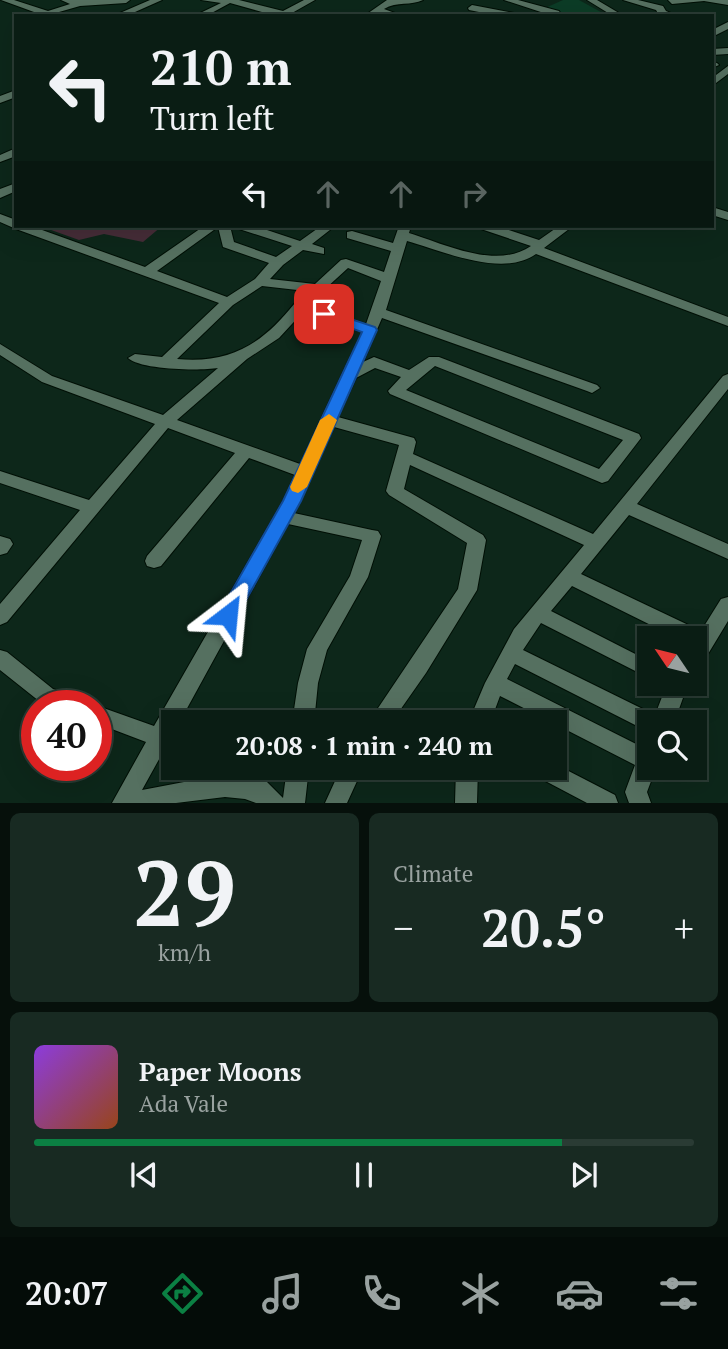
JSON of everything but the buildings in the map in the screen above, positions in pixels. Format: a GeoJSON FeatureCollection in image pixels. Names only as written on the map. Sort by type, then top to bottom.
{"type":"FeatureCollection","features":[{"type":"Feature","properties":{"kind":"street"},"geometry":{"type":"LineString","coordinates":[[5,0],[49,14]]}},
{"type":"Feature","properties":{"kind":"street"},"geometry":{"type":"LineString","coordinates":[[65,0],[79,4],[126,0]]}},
{"type":"Feature","properties":{"kind":"street"},"geometry":{"type":"LineString","coordinates":[[54,14],[89,0]]}},
{"type":"Feature","properties":{"kind":"street"},"geometry":{"type":"LineString","coordinates":[[138,0],[155,1]]}},
{"type":"Feature","properties":{"kind":"street"},"geometry":{"type":"LineString","coordinates":[[205,0],[234,0],[283,14]]}},
{"type":"Feature","properties":{"kind":"street"},"geometry":{"type":"LineString","coordinates":[[202,14],[234,0]]}},
{"type":"Feature","properties":{"kind":"street"},"geometry":{"type":"LineString","coordinates":[[288,14],[311,0]]}},
{"type":"Feature","properties":{"kind":"street"},"geometry":{"type":"LineString","coordinates":[[371,14],[391,1],[419,0]]}},
{"type":"Feature","properties":{"kind":"street"},"geometry":{"type":"LineString","coordinates":[[508,0],[555,14]]}},
{"type":"Feature","properties":{"kind":"street"},"geometry":{"type":"LineString","coordinates":[[591,0],[616,14]]}},
{"type":"Feature","properties":{"kind":"street"},"geometry":{"type":"LineString","coordinates":[[627,0],[660,8],[662,13],[666,14]]}},
{"type":"Feature","properties":{"kind":"street"},"geometry":{"type":"LineString","coordinates":[[672,1],[701,0]]}},
{"type":"Feature","properties":{"kind":"street"},"geometry":{"type":"LineString","coordinates":[[708,0],[728,2]]}},
{"type":"Feature","properties":{"kind":"street"},"geometry":{"type":"LineString","coordinates":[[122,14],[155,1]]}},
{"type":"Feature","properties":{"kind":"street"},"geometry":{"type":"LineString","coordinates":[[472,8],[504,14]]}},
{"type":"Feature","properties":{"kind":"street"},"geometry":{"type":"LineString","coordinates":[[377,10],[392,14]]}},
{"type":"Feature","properties":{"kind":"street"},"geometry":{"type":"LineString","coordinates":[[541,14],[548,10]]}},
{"type":"Feature","properties":{"kind":"street"},"geometry":{"type":"LineString","coordinates":[[714,81],[727,68]]}},
{"type":"Feature","properties":{"kind":"street"},"geometry":{"type":"LineString","coordinates":[[26,228],[228,302]]}},
{"type":"Feature","properties":{"kind":"street"},"geometry":{"type":"LineString","coordinates":[[147,272],[209,228]]}},
{"type":"Feature","properties":{"kind":"street"},"geometry":{"type":"LineString","coordinates":[[224,228],[228,243],[278,262]]}},
{"type":"Feature","properties":{"kind":"street"},"geometry":{"type":"LineString","coordinates":[[249,228],[319,251]]}},
{"type":"Feature","properties":{"kind":"street"},"geometry":{"type":"LineString","coordinates":[[167,362],[228,302],[260,282],[278,262],[326,228]]}},
{"type":"Feature","properties":{"kind":"street"},"geometry":{"type":"LineString","coordinates":[[352,235],[402,237],[483,260],[525,256],[564,228]]}},
{"type":"Feature","properties":{"kind":"street"},"geometry":{"type":"LineString","coordinates":[[513,230],[538,247],[728,322]]}},
{"type":"Feature","properties":{"kind":"street"},"geometry":{"type":"LineString","coordinates":[[183,710],[305,472],[378,312],[402,237]]}},
{"type":"Feature","properties":{"kind":"street"},"geometry":{"type":"LineString","coordinates":[[0,617],[165,422],[243,355],[265,341],[346,262],[389,279]]}},
{"type":"Feature","properties":{"kind":"street"},"geometry":{"type":"LineString","coordinates":[[260,282],[317,288]]}},
{"type":"Feature","properties":{"kind":"street"},"geometry":{"type":"LineString","coordinates":[[300,306],[370,330]]}},
{"type":"Feature","properties":{"kind":"street"},"geometry":{"type":"LineString","coordinates":[[378,312],[592,388]]}},
{"type":"Feature","properties":{"kind":"street"},"geometry":{"type":"LineString","coordinates":[[135,358],[216,364],[243,355]]}},
{"type":"Feature","properties":{"kind":"street"},"geometry":{"type":"LineString","coordinates":[[4,356],[47,379],[305,472]]}},
{"type":"Feature","properties":{"kind":"street"},"geometry":{"type":"LineString","coordinates":[[435,360],[633,438],[602,477],[396,391],[411,376],[435,360]]}},
{"type":"Feature","properties":{"kind":"street"},"geometry":{"type":"LineString","coordinates":[[348,376],[374,362],[411,376]]}},
{"type":"Feature","properties":{"kind":"street"},"geometry":{"type":"LineString","coordinates":[[484,710],[521,634],[728,379]]}},
{"type":"Feature","properties":{"kind":"street"},"geometry":{"type":"LineString","coordinates":[[328,420],[408,442],[395,491],[477,540],[467,590],[388,710]]}},
{"type":"Feature","properties":{"kind":"street"},"geometry":{"type":"LineString","coordinates":[[154,561],[246,451]]}},
{"type":"Feature","properties":{"kind":"street"},"geometry":{"type":"LineString","coordinates":[[404,456],[596,543]]}},
{"type":"Feature","properties":{"kind":"street"},"geometry":{"type":"LineString","coordinates":[[0,477],[93,508]]}},
{"type":"Feature","properties":{"kind":"street"},"geometry":{"type":"LineString","coordinates":[[625,506],[728,552]]}},
{"type":"Feature","properties":{"kind":"street"},"geometry":{"type":"LineString","coordinates":[[283,517],[372,536],[359,577],[317,649],[305,710]]}},
{"type":"Feature","properties":{"kind":"street"},"geometry":{"type":"LineString","coordinates":[[569,576],[657,626]]}},
{"type":"Feature","properties":{"kind":"street"},"geometry":{"type":"LineString","coordinates":[[707,637],[728,604]]}},
{"type":"Feature","properties":{"kind":"street"},"geometry":{"type":"LineString","coordinates":[[538,613],[637,664]]}},
{"type":"Feature","properties":{"kind":"street"},"geometry":{"type":"LineString","coordinates":[[511,653],[637,716]]}},
{"type":"Feature","properties":{"kind":"street"},"geometry":{"type":"LineString","coordinates":[[0,658],[40,690]]}},
{"type":"Feature","properties":{"kind":"street"},"geometry":{"type":"LineString","coordinates":[[495,683],[637,754]]}},
{"type":"Feature","properties":{"kind":"street"},"geometry":{"type":"LineString","coordinates":[[112,720],[160,737],[125,803]]}},
{"type":"Feature","properties":{"kind":"street"},"geometry":{"type":"LineString","coordinates":[[294,803],[297,780]]}},
{"type":"Feature","properties":{"kind":"street"},"geometry":{"type":"LineString","coordinates":[[336,803],[347,780]]}},
{"type":"Feature","properties":{"kind":"street"},"geometry":{"type":"LineString","coordinates":[[466,803],[467,780]]}},
{"type":"Feature","properties":{"kind":"street"},"geometry":{"type":"LineString","coordinates":[[564,780],[606,803],[638,797],[643,780]]}},
{"type":"Feature","properties":{"kind":"street"},"geometry":{"type":"LineString","coordinates":[[125,803],[226,786],[270,798]]}},
{"type":"Feature","properties":{"kind":"green space"},"geometry":{"type":"Polygon","coordinates":[[[563,0],[579,0],[604,14],[560,14],[543,9],[563,0]]]}},
{"type":"Feature","properties":{"kind":"slow traffic"},"geometry":{"type":"LineString","coordinates":[[298,487],[329,420]]}},
{"type":"Feature","properties":{"kind":"route"},"geometry":{"type":"LineString","coordinates":[[228,615],[292,501],[370,330],[324,314]]}}]}
